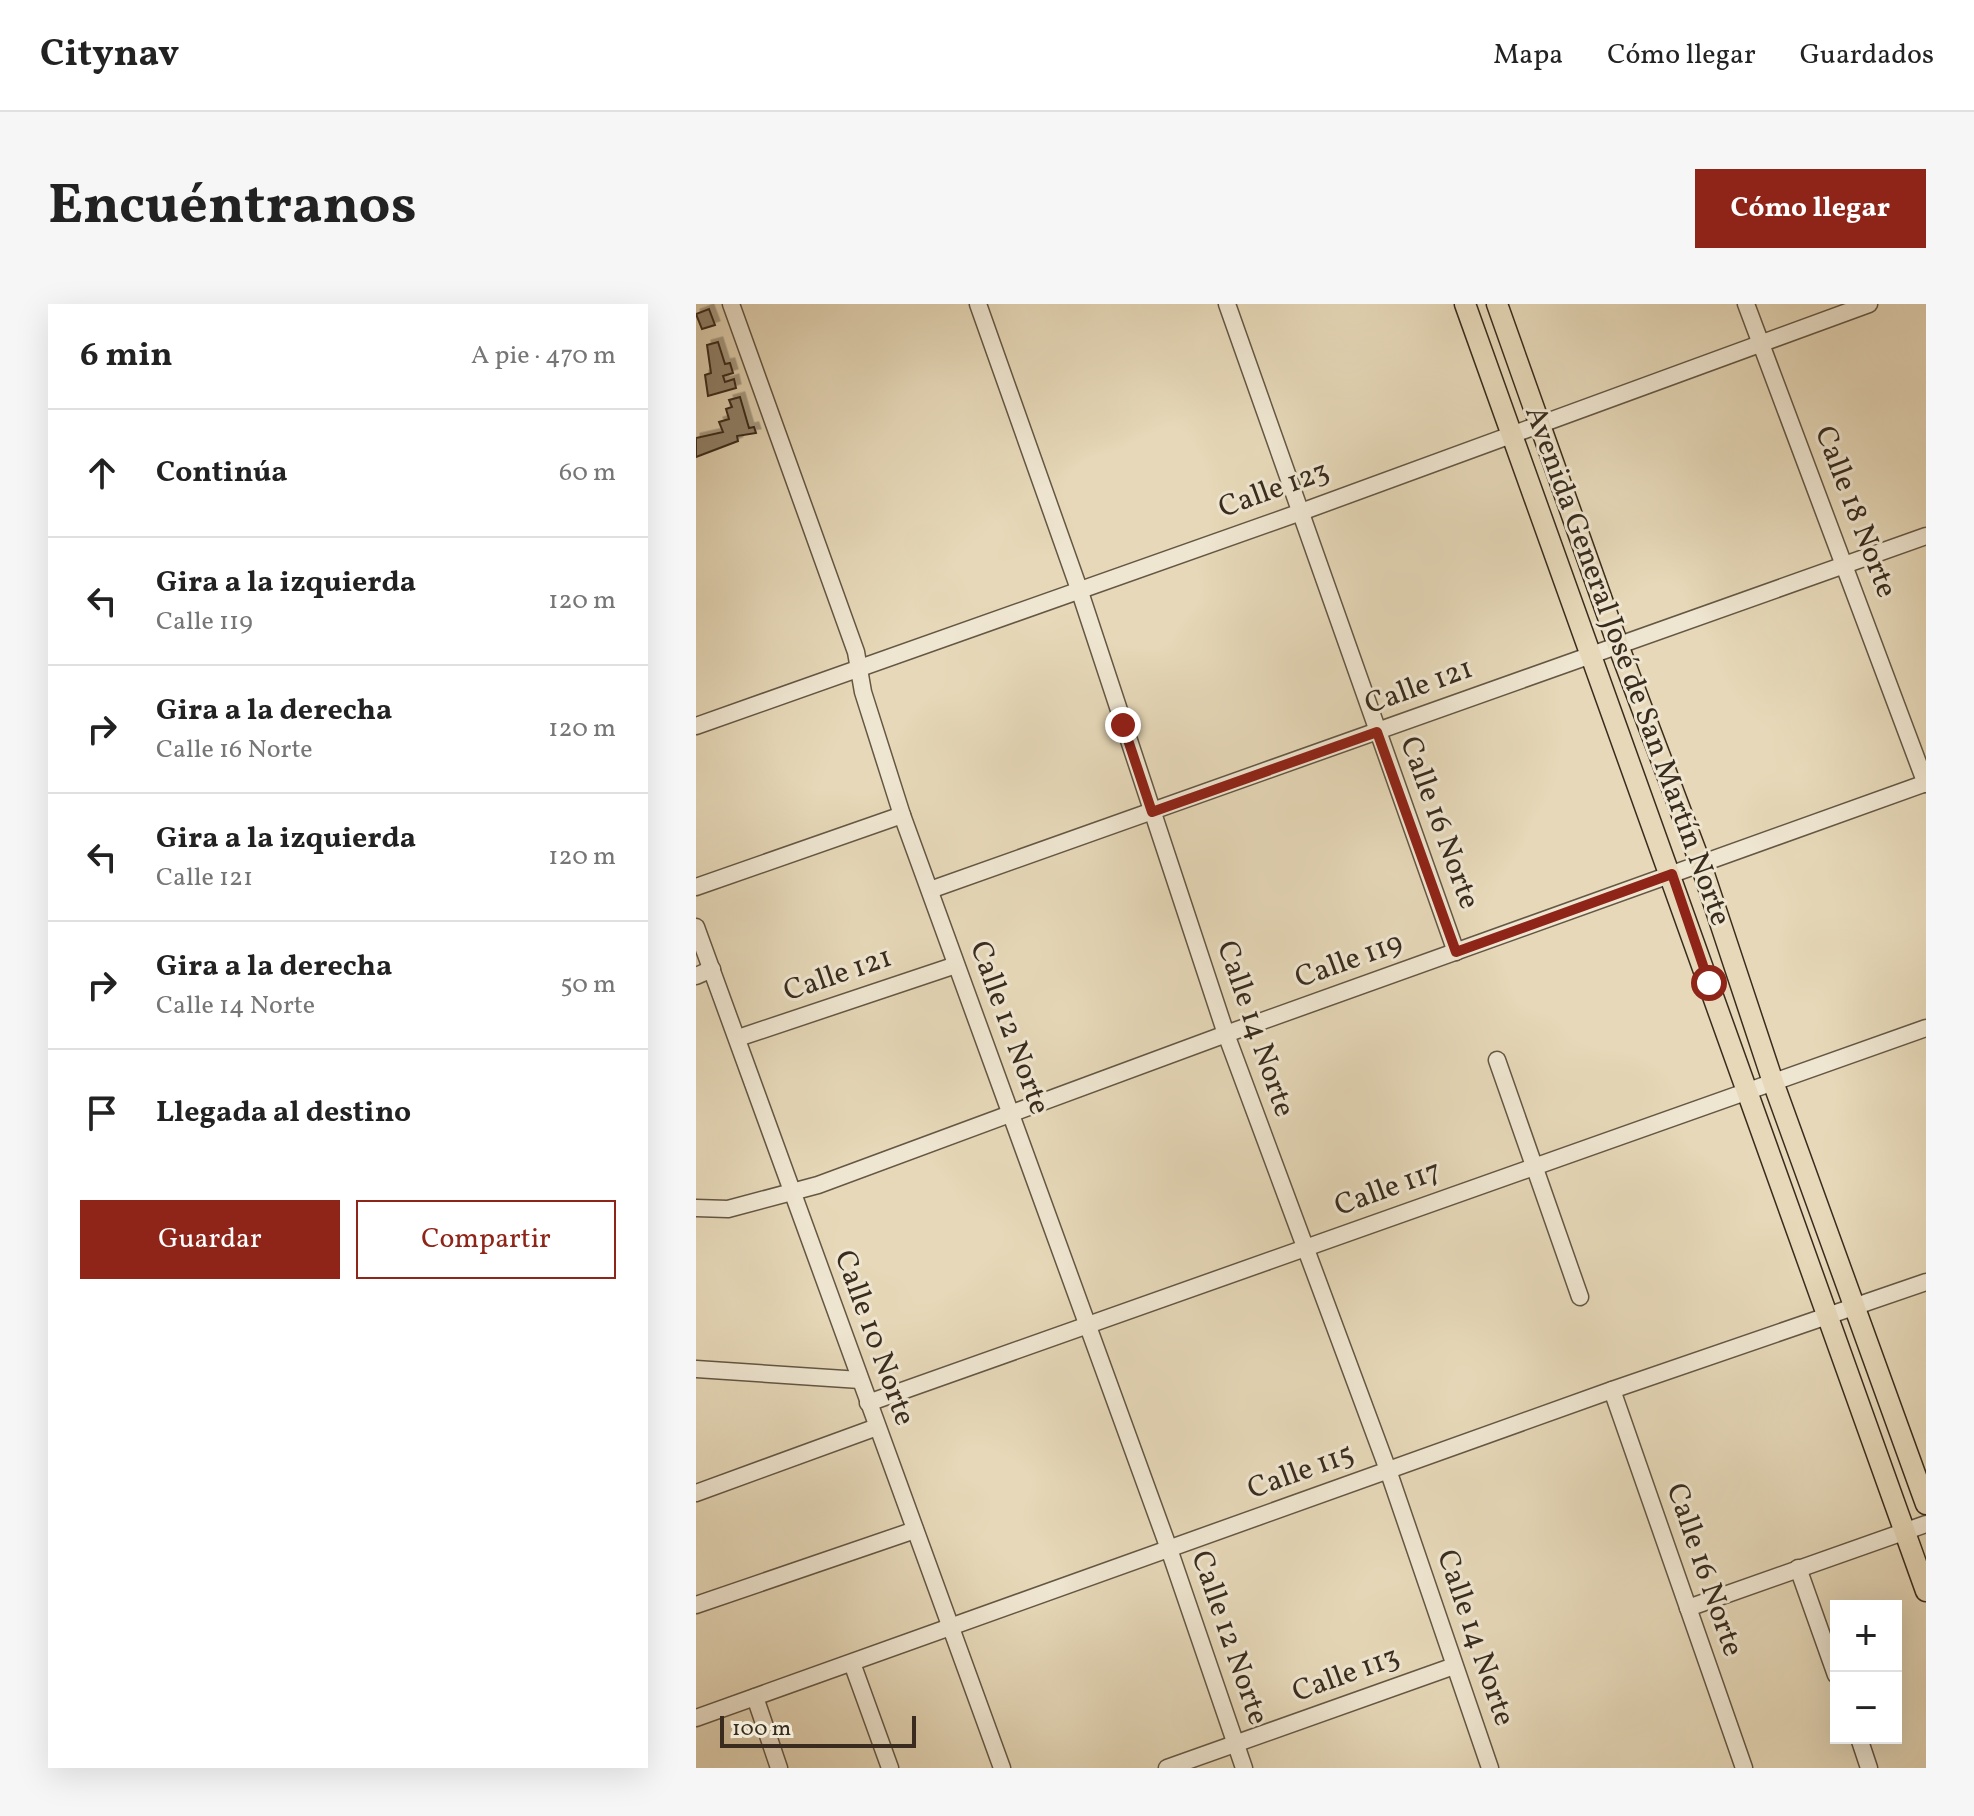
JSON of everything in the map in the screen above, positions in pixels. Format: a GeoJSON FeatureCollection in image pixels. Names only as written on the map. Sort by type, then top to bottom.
{"type":"FeatureCollection","features":[{"type":"Feature","properties":{"kind":"main road","name":"Avenida General José de San Martín Norte"},"geometry":{"type":"LineString","coordinates":[[1465,304],[1672,874],[1745,1092],[1926,1591]]}},
{"type":"Feature","properties":{"kind":"main road","name":"Avenida General José de San Martín Norte"},"geometry":{"type":"LineString","coordinates":[[1497,304],[1618,645],[1701,865],[1773,1082],[1926,1504]]}},
{"type":"Feature","properties":{"kind":"street","name":"Calle 12 Norte"},"geometry":{"type":"LineString","coordinates":[[731,304],[856,652],[902,815],[1169,1549],[1244,1768]]}},
{"type":"Feature","properties":{"kind":"street","name":"Calle 14 Norte"},"geometry":{"type":"LineString","coordinates":[[978,304],[1079,589],[1226,1034],[1388,1470],[1490,1768]]}},
{"type":"Feature","properties":{"kind":"street","name":"Calle 16 Norte"},"geometry":{"type":"LineString","coordinates":[[1227,304],[1456,952]]}},
{"type":"Feature","properties":{"kind":"street","name":"Calle 18 Norte"},"geometry":{"type":"LineString","coordinates":[[1746,304],[1926,784]]}},
{"type":"Feature","properties":{"kind":"street","name":"Calle 123"},"geometry":{"type":"LineString","coordinates":[[696,726],[1301,512],[1869,304]]}},
{"type":"Feature","properties":{"kind":"street","name":"Calle 121"},"geometry":{"type":"LineString","coordinates":[[930,890],[1926,536]]}},
{"type":"Feature","properties":{"kind":"street","name":"Calle 119"},"geometry":{"type":"LineString","coordinates":[[696,1208],[728,1209],[818,1185],[1226,1034],[1926,784]]}},
{"type":"Feature","properties":{"kind":"street"},"geometry":{"type":"LineString","coordinates":[[696,887],[902,815]]}},
{"type":"Feature","properties":{"kind":"street","name":"Calle 10 Norte"},"geometry":{"type":"LineString","coordinates":[[696,927],[1002,1768]]}},
{"type":"Feature","properties":{"kind":"street","name":"Calle 121"},"geometry":{"type":"LineString","coordinates":[[738,1038],[956,965]]}},
{"type":"Feature","properties":{"kind":"street"},"geometry":{"type":"LineString","coordinates":[[696,976],[712,969]]}},
{"type":"Feature","properties":{"kind":"street","name":"Calle 117"},"geometry":{"type":"LineString","coordinates":[[868,1403],[1926,1028]]}},
{"type":"Feature","properties":{"kind":"street"},"geometry":{"type":"LineString","coordinates":[[1497,1060],[1580,1297]]}},
{"type":"Feature","properties":{"kind":"street","name":"Calle 115"},"geometry":{"type":"LineString","coordinates":[[696,1718],[1612,1390],[1826,1319],[1926,1282]]}},
{"type":"Feature","properties":{"kind":"street"},"geometry":{"type":"LineString","coordinates":[[696,1369],[860,1380]]}},
{"type":"Feature","properties":{"kind":"street","name":"Calle 16 Norte"},"geometry":{"type":"LineString","coordinates":[[1612,1390],[1744,1768]]}},
{"type":"Feature","properties":{"kind":"street"},"geometry":{"type":"LineString","coordinates":[[696,1493],[877,1427]]}},
{"type":"Feature","properties":{"kind":"street"},"geometry":{"type":"LineString","coordinates":[[1688,1608],[1926,1524]]}},
{"type":"Feature","properties":{"kind":"street"},"geometry":{"type":"LineString","coordinates":[[696,1605],[915,1530]]}},
{"type":"Feature","properties":{"kind":"street"},"geometry":{"type":"LineString","coordinates":[[1798,1568],[1835,1672]]}},
{"type":"Feature","properties":{"kind":"street"},"geometry":{"type":"LineString","coordinates":[[852,1663],[890,1768]]}},
{"type":"Feature","properties":{"kind":"street","name":"Calle 113"},"geometry":{"type":"LineString","coordinates":[[1167,1768],[1454,1666]]}},
{"type":"Feature","properties":{"kind":"street"},"geometry":{"type":"LineString","coordinates":[[755,1697],[779,1768]]}},
{"type":"Feature","properties":{"kind":"street"},"geometry":{"type":"LineString","coordinates":[[1861,1744],[1869,1768]]}},
{"type":"Feature","properties":{"kind":"building"},"geometry":{"type":"Polygon","coordinates":[[[709,309],[715,325],[702,329],[696,314],[709,309]]]}},
{"type":"Feature","properties":{"kind":"building"},"geometry":{"type":"Polygon","coordinates":[[[718,342],[725,364],[730,363],[733,373],[723,376],[725,382],[734,379],[736,388],[708,396],[705,375],[711,373],[707,345],[718,342]]]}},
{"type":"Feature","properties":{"kind":"building"},"geometry":{"type":"Polygon","coordinates":[[[740,397],[749,428],[754,427],[756,433],[737,436],[738,441],[696,457],[696,438],[723,432],[719,422],[729,419],[726,409],[732,407],[729,400],[740,397]]]}},
{"type":"Feature","properties":{"kind":"route"},"geometry":{"type":"LineString","coordinates":[[1123,725],[1152,812],[1377,732],[1456,952],[1672,874],[1709,983]]}}]}
